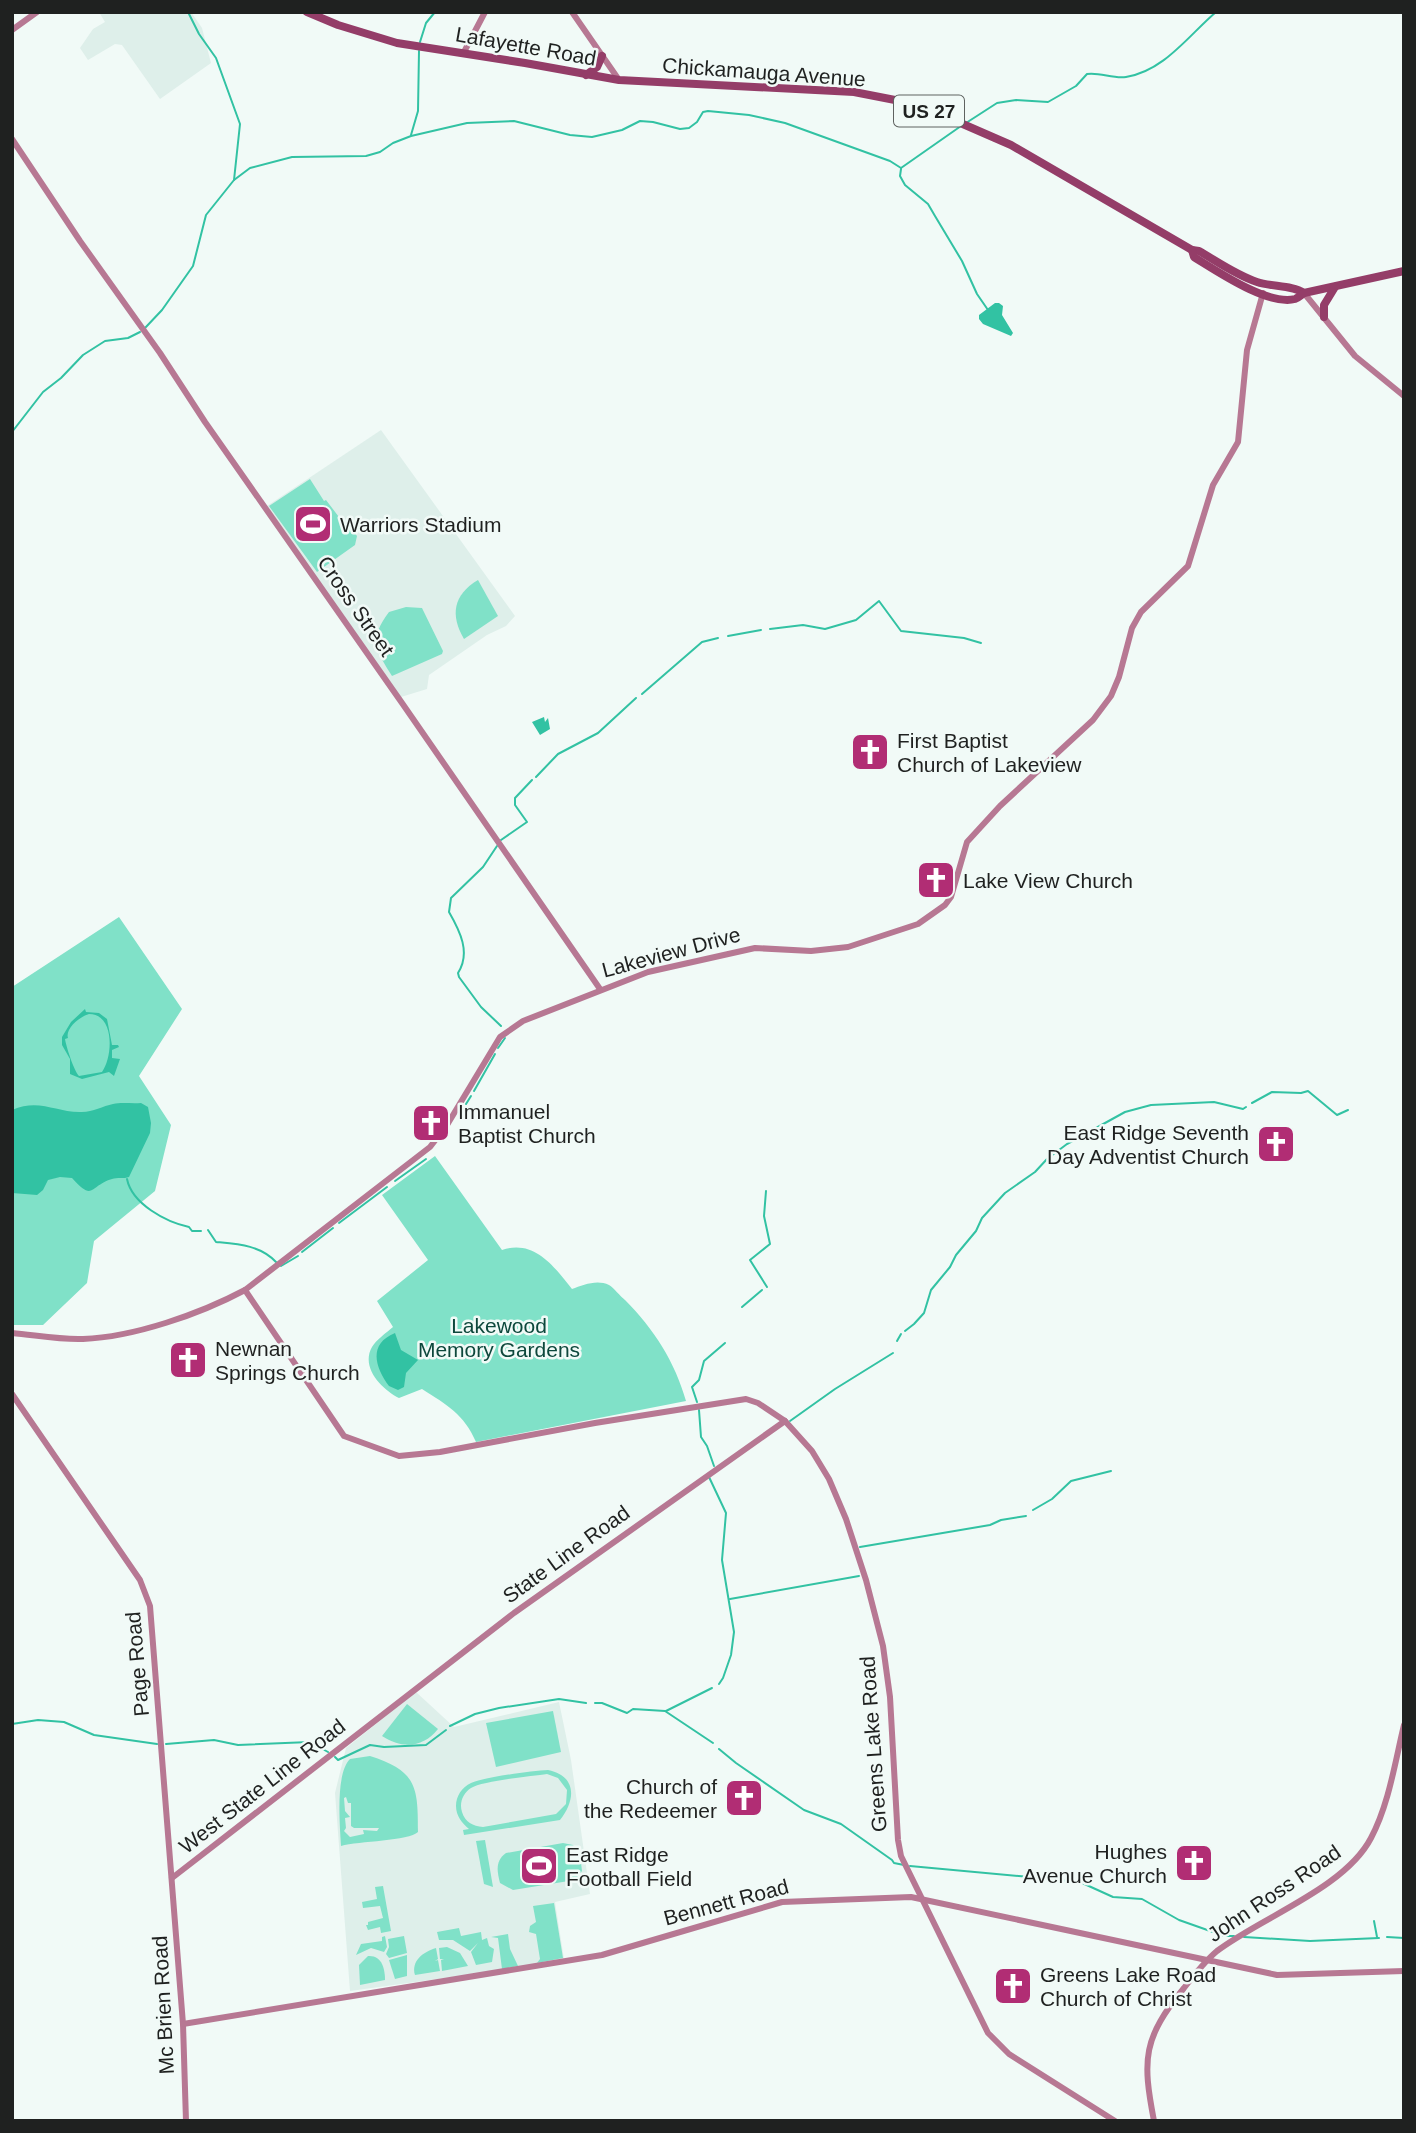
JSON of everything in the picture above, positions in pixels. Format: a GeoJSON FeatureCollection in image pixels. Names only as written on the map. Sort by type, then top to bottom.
{"type":"FeatureCollection","features":[{"type":"Feature","properties":{"kind":"highway","name":"Lafayette Road"},"geometry":{"type":"LineString","coordinates":[[307,12],[338,25],[397,43],[464,52],[619,80]]}},
{"type":"Feature","properties":{"kind":"highway"},"geometry":{"type":"LineString","coordinates":[[586,75],[601,62],[602,56]]}},
{"type":"Feature","properties":{"kind":"highway","name":"Chickamauga Avenue"},"geometry":{"type":"LineString","coordinates":[[619,80],[854,92],[920,107],[1011,145],[1192,250],[1194,257],[1232,281],[1295,299],[1304,293],[1404,271]]}},
{"type":"Feature","properties":{"kind":"highway"},"geometry":{"type":"LineString","coordinates":[[1324,317],[1324,305],[1335,287]]}},
{"type":"Feature","properties":{"kind":"street"},"geometry":{"type":"LineString","coordinates":[[12,30],[37,12]]}},
{"type":"Feature","properties":{"kind":"street"},"geometry":{"type":"LineString","coordinates":[[464,52],[485,12]]}},
{"type":"Feature","properties":{"kind":"street"},"geometry":{"type":"LineString","coordinates":[[572,12],[619,80]]}},
{"type":"Feature","properties":{"kind":"street","name":"Cross Street"},"geometry":{"type":"LineString","coordinates":[[12,139],[80,241],[160,352],[205,422],[600,989]]}},
{"type":"Feature","properties":{"kind":"street","name":"Lakeview Drive"},"geometry":{"type":"LineString","coordinates":[[12,1333],[81,1339],[131,1333],[218,1304],[244,1290],[430,1147],[447,1125],[500,1037],[523,1021],[648,972],[755,948],[811,951],[848,947],[918,924],[945,905],[951,897],[967,842],[1000,806],[1093,720],[1111,696],[1132,628],[1141,612],[1188,566],[1213,485],[1238,442],[1247,350],[1264,289]]}},
{"type":"Feature","properties":{"kind":"street"},"geometry":{"type":"LineString","coordinates":[[1304,293],[1355,356],[1404,396]]}},
{"type":"Feature","properties":{"kind":"street","name":"Greens Lake Road"},"geometry":{"type":"LineString","coordinates":[[244,1290],[344,1436],[399,1456],[747,1399],[785,1421],[812,1451],[829,1479],[846,1519],[866,1580],[885,1658],[891,1711],[898,1840],[908,1873],[988,2033],[1009,2054],[1115,2121]]}},
{"type":"Feature","properties":{"kind":"street","name":"Page Road"},"geometry":{"type":"LineString","coordinates":[[12,1394],[103,1524],[147,1594],[152,1623],[172,1888]]}},
{"type":"Feature","properties":{"kind":"street","name":"State Line Road"},"geometry":{"type":"LineString","coordinates":[[374,1722],[522,1607],[785,1421]]}},
{"type":"Feature","properties":{"kind":"street","name":"West State Line Road"},"geometry":{"type":"LineString","coordinates":[[172,1878],[374,1722]]}},
{"type":"Feature","properties":{"kind":"street","name":"John Ross Road"},"geometry":{"type":"LineString","coordinates":[[1154,2121],[1146,2078],[1151,2038],[1171,2003],[1207,1959],[1220,1948],[1341,1875],[1361,1854],[1379,1820],[1404,1725]]}},
{"type":"Feature","properties":{"kind":"street","name":"Mc Brien Road"},"geometry":{"type":"LineString","coordinates":[[172,1888],[183,2024],[186,2121]]}},
{"type":"Feature","properties":{"kind":"street","name":"Bennett Road"},"geometry":{"type":"LineString","coordinates":[[183,2024],[602,1955],[788,1901],[922,1898],[1278,1975],[1404,1971]]}},
{"type":"Feature","properties":{"kind":"shaded area"},"geometry":{"type":"Polygon","coordinates":[[[99,12],[191,12],[202,28],[211,63],[160,99],[122,45],[115,44],[88,60],[80,48],[93,29],[105,22],[99,12]]]}},
{"type":"Feature","properties":{"kind":"shaded area"},"geometry":{"type":"Polygon","coordinates":[[[995,303],[1003,306],[1002,315],[1013,333],[1011,336],[983,324],[979,319],[979,315],[995,303]]]}},
{"type":"Feature","properties":{"kind":"shaded area"},"geometry":{"type":"Polygon","coordinates":[[[381,430],[515,616],[506,626],[487,635],[429,675],[427,689],[401,697],[267,506],[381,430]]]}},
{"type":"Feature","properties":{"kind":"shaded area"},"geometry":{"type":"Polygon","coordinates":[[[544,717],[545,722],[548,718],[550,729],[540,735],[532,722],[544,717]]]}},
{"type":"Feature","properties":{"kind":"shaded area"},"geometry":{"type":"Polygon","coordinates":[[[85,1009],[86,1012],[99,1013],[107,1019],[112,1045],[119,1047],[112,1050],[112,1058],[120,1059],[114,1076],[109,1072],[82,1079],[70,1074],[70,1059],[62,1045],[62,1037],[71,1022],[85,1009]],[[89,1014],[81,1018],[71,1027],[68,1038],[65,1039],[79,1076],[102,1072],[106,1065],[109,1037],[104,1021],[89,1014]]]}},
{"type":"Feature","properties":{"kind":"shaded area"},"geometry":{"type":"Polygon","coordinates":[[[116,1103],[141,1103],[148,1107],[150,1133],[129,1177],[112,1179],[89,1191],[84,1190],[72,1178],[60,1177],[48,1180],[37,1195],[12,1193],[12,1110],[31,1105],[82,1112],[116,1103]]]}},
{"type":"Feature","properties":{"kind":"shaded area"},"geometry":{"type":"Polygon","coordinates":[[[395,1333],[401,1350],[418,1360],[406,1373],[404,1387],[398,1390],[389,1386],[384,1379],[377,1356],[381,1343],[395,1333]]]}},
{"type":"Feature","properties":{"kind":"shaded area"},"geometry":{"type":"Polygon","coordinates":[[[416,1692],[454,1727],[559,1702],[571,1760],[590,1894],[555,1902],[564,1959],[350,1991],[335,1793],[346,1748],[416,1692]]]}},
{"type":"Feature","properties":{"kind":"green space","name":"Warriors Stadium"},"geometry":{"type":"Polygon","coordinates":[[[310,479],[324,501],[326,500],[357,536],[355,545],[317,572],[269,506],[310,479]]]}},
{"type":"Feature","properties":{"kind":"green space"},"geometry":{"type":"Polygon","coordinates":[[[478,580],[498,616],[464,639],[457,622],[456,606],[463,592],[478,580]]]}},
{"type":"Feature","properties":{"kind":"green space"},"geometry":{"type":"Polygon","coordinates":[[[406,607],[422,608],[443,651],[442,654],[392,676],[378,652],[378,630],[389,612],[406,607]]]}},
{"type":"Feature","properties":{"kind":"green space"},"geometry":{"type":"Polygon","coordinates":[[[119,917],[182,1009],[139,1076],[171,1125],[155,1191],[94,1241],[87,1283],[43,1325],[12,1325],[12,987],[119,917]]]}},
{"type":"Feature","properties":{"kind":"green space","name":"Lakewood Memory Gardens"},"geometry":{"type":"Polygon","coordinates":[[[435,1156],[502,1250],[524,1248],[533,1251],[550,1264],[572,1289],[600,1283],[615,1290],[645,1323],[662,1347],[676,1373],[686,1401],[476,1442],[460,1417],[422,1389],[399,1398],[386,1390],[375,1377],[369,1363],[372,1347],[393,1327],[377,1301],[428,1260],[382,1195],[435,1156]]]}},
{"type":"Feature","properties":{"kind":"green space"},"geometry":{"type":"Polygon","coordinates":[[[407,1704],[438,1729],[426,1740],[405,1745],[382,1736],[407,1704]]]}},
{"type":"Feature","properties":{"kind":"green space"},"geometry":{"type":"Polygon","coordinates":[[[553,1711],[561,1752],[496,1767],[486,1723],[553,1711]]]}},
{"type":"Feature","properties":{"kind":"green space"},"geometry":{"type":"Polygon","coordinates":[[[370,1756],[386,1762],[406,1775],[415,1792],[418,1832],[405,1837],[341,1846],[340,1788],[345,1766],[350,1759],[370,1756]],[[346,1797],[344,1798],[345,1811],[350,1817],[345,1818],[344,1831],[350,1837],[364,1834],[363,1830],[377,1831],[379,1828],[351,1826],[351,1803],[348,1803],[346,1797]]]}},
{"type":"Feature","properties":{"kind":"green space"},"geometry":{"type":"Polygon","coordinates":[[[548,1770],[564,1778],[571,1790],[569,1805],[560,1820],[464,1835],[463,1830],[469,1829],[457,1813],[456,1802],[465,1787],[486,1779],[548,1770]],[[547,1774],[477,1785],[464,1795],[461,1802],[462,1812],[470,1823],[483,1827],[556,1814],[566,1804],[567,1790],[558,1778],[547,1774]]]}},
{"type":"Feature","properties":{"kind":"green space"},"geometry":{"type":"Polygon","coordinates":[[[485,1840],[493,1887],[484,1884],[476,1841],[485,1840]]]}},
{"type":"Feature","properties":{"kind":"green space","name":"East Ridge Football Field"},"geometry":{"type":"Polygon","coordinates":[[[563,1843],[573,1845],[580,1855],[582,1871],[575,1880],[513,1890],[500,1883],[498,1863],[506,1853],[563,1843]]]}},
{"type":"Feature","properties":{"kind":"green space"},"geometry":{"type":"Polygon","coordinates":[[[383,1886],[391,1931],[381,1933],[380,1927],[368,1930],[366,1925],[383,1918],[380,1906],[363,1908],[362,1902],[377,1899],[375,1887],[383,1886]]]}},
{"type":"Feature","properties":{"kind":"green space"},"geometry":{"type":"Polygon","coordinates":[[[554,1903],[563,1958],[537,1963],[540,1959],[536,1934],[529,1932],[530,1926],[536,1922],[533,1906],[554,1903]]]}},
{"type":"Feature","properties":{"kind":"green space"},"geometry":{"type":"Polygon","coordinates":[[[459,1928],[461,1936],[481,1932],[482,1940],[487,1938],[489,1946],[494,1949],[492,1962],[476,1965],[471,1952],[478,1943],[470,1951],[453,1940],[439,1940],[437,1932],[459,1928]]]}},
{"type":"Feature","properties":{"kind":"green space"},"geometry":{"type":"Polygon","coordinates":[[[508,1934],[510,1949],[518,1966],[502,1969],[498,1938],[491,1937],[508,1934]]]}},
{"type":"Feature","properties":{"kind":"green space"},"geometry":{"type":"Polygon","coordinates":[[[385,1936],[387,1947],[384,1952],[371,1948],[356,1955],[361,1944],[382,1941],[385,1936]]]}},
{"type":"Feature","properties":{"kind":"green space"},"geometry":{"type":"Polygon","coordinates":[[[404,1936],[407,1953],[389,1958],[386,1954],[388,1939],[404,1936]]]}},
{"type":"Feature","properties":{"kind":"green space"},"geometry":{"type":"Polygon","coordinates":[[[447,1947],[460,1953],[468,1966],[442,1971],[441,1960],[444,1959],[440,1959],[439,1948],[447,1947]]]}},
{"type":"Feature","properties":{"kind":"green space"},"geometry":{"type":"Polygon","coordinates":[[[436,1948],[438,1959],[435,1961],[438,1960],[440,1971],[415,1975],[416,1961],[436,1948]]]}},
{"type":"Feature","properties":{"kind":"green space"},"geometry":{"type":"Polygon","coordinates":[[[407,1955],[407,1976],[395,1979],[389,1960],[407,1955]]]}},
{"type":"Feature","properties":{"kind":"green space"},"geometry":{"type":"Polygon","coordinates":[[[368,1956],[380,1960],[385,1980],[360,1985],[359,1965],[368,1956]]]}},
{"type":"Feature","properties":{"kind":"waterway"},"geometry":{"type":"LineString","coordinates":[[188,12],[216,58],[240,124],[234,180]]}},
{"type":"Feature","properties":{"kind":"waterway"},"geometry":{"type":"LineString","coordinates":[[420,42],[426,23],[435,12]]}},
{"type":"Feature","properties":{"kind":"waterway"},"geometry":{"type":"LineString","coordinates":[[966,123],[997,103],[1016,100],[1048,102],[1076,86],[1087,74],[1126,77],[1152,68],[1175,51],[1216,12]]}},
{"type":"Feature","properties":{"kind":"waterway"},"geometry":{"type":"LineString","coordinates":[[411,135],[418,111],[419,51]]}},
{"type":"Feature","properties":{"kind":"waterway"},"geometry":{"type":"LineString","coordinates":[[145,328],[162,310],[193,266],[206,215],[234,180],[250,168],[292,157],[366,156],[411,136],[467,123],[514,121],[570,135],[592,137],[622,130],[640,121],[680,129],[689,128],[703,112],[708,111],[749,115],[785,123],[890,161],[901,168]]}},
{"type":"Feature","properties":{"kind":"waterway"},"geometry":{"type":"LineString","coordinates":[[901,168],[961,126]]}},
{"type":"Feature","properties":{"kind":"waterway"},"geometry":{"type":"LineString","coordinates":[[901,169],[900,176],[905,185],[928,204],[988,310]]}},
{"type":"Feature","properties":{"kind":"waterway"},"geometry":{"type":"LineString","coordinates":[[12,432],[43,392],[83,355],[105,341],[128,338],[140,332]]}},
{"type":"Feature","properties":{"kind":"waterway"},"geometry":{"type":"LineString","coordinates":[[770,629],[803,625],[825,629],[856,620],[879,601],[901,631],[964,638],[981,643]]}},
{"type":"Feature","properties":{"kind":"waterway"},"geometry":{"type":"LineString","coordinates":[[728,636],[761,630]]}},
{"type":"Feature","properties":{"kind":"waterway"},"geometry":{"type":"LineString","coordinates":[[642,694],[702,642],[718,638]]}},
{"type":"Feature","properties":{"kind":"waterway"},"geometry":{"type":"LineString","coordinates":[[536,777],[558,754],[598,733],[636,698]]}},
{"type":"Feature","properties":{"kind":"waterway"},"geometry":{"type":"LineString","coordinates":[[501,840],[527,822],[515,805],[515,798],[532,780]]}},
{"type":"Feature","properties":{"kind":"waterway"},"geometry":{"type":"LineString","coordinates":[[497,846],[483,867],[451,898],[449,912],[460,934],[464,950],[459,977],[481,1007],[501,1026]]}},
{"type":"Feature","properties":{"kind":"waterway"},"geometry":{"type":"LineString","coordinates":[[498,1048],[505,1038]]}},
{"type":"Feature","properties":{"kind":"waterway"},"geometry":{"type":"LineString","coordinates":[[474,1091],[495,1054]]}},
{"type":"Feature","properties":{"kind":"waterway"},"geometry":{"type":"LineString","coordinates":[[1252,1103],[1272,1092],[1308,1091],[1337,1115],[1348,1110]]}},
{"type":"Feature","properties":{"kind":"waterway"},"geometry":{"type":"LineString","coordinates":[[466,1104],[471,1096]]}},
{"type":"Feature","properties":{"kind":"waterway"},"geometry":{"type":"LineString","coordinates":[[905,1331],[924,1313],[931,1290],[976,1231],[982,1218],[1005,1193],[1035,1172],[1067,1144],[1125,1112],[1151,1105],[1214,1102],[1243,1109],[1246,1107]]}},
{"type":"Feature","properties":{"kind":"waterway"},"geometry":{"type":"LineString","coordinates":[[395,1181],[426,1159]]}},
{"type":"Feature","properties":{"kind":"waterway"},"geometry":{"type":"LineString","coordinates":[[127,1179],[136,1196],[151,1210],[170,1221],[189,1227],[192,1231],[201,1231]]}},
{"type":"Feature","properties":{"kind":"waterway"},"geometry":{"type":"LineString","coordinates":[[339,1223],[387,1187]]}},
{"type":"Feature","properties":{"kind":"waterway"},"geometry":{"type":"LineString","coordinates":[[766,1191],[764,1216],[770,1244],[750,1260],[767,1287]]}},
{"type":"Feature","properties":{"kind":"waterway"},"geometry":{"type":"LineString","coordinates":[[302,1252],[333,1228]]}},
{"type":"Feature","properties":{"kind":"waterway"},"geometry":{"type":"LineString","coordinates":[[208,1230],[216,1242],[256,1249],[276,1262]]}},
{"type":"Feature","properties":{"kind":"waterway"},"geometry":{"type":"LineString","coordinates":[[281,1266],[298,1256]]}},
{"type":"Feature","properties":{"kind":"waterway"},"geometry":{"type":"LineString","coordinates":[[742,1307],[762,1290]]}},
{"type":"Feature","properties":{"kind":"waterway"},"geometry":{"type":"LineString","coordinates":[[897,1341],[901,1334]]}},
{"type":"Feature","properties":{"kind":"waterway"},"geometry":{"type":"LineString","coordinates":[[697,1402],[692,1387],[699,1380],[704,1361],[725,1343]]}},
{"type":"Feature","properties":{"kind":"waterway"},"geometry":{"type":"LineString","coordinates":[[790,1421],[893,1353]]}},
{"type":"Feature","properties":{"kind":"waterway"},"geometry":{"type":"LineString","coordinates":[[699,1410],[701,1437],[714,1466]]}},
{"type":"Feature","properties":{"kind":"waterway"},"geometry":{"type":"LineString","coordinates":[[1033,1510],[1052,1499],[1071,1481],[1111,1471]]}},
{"type":"Feature","properties":{"kind":"waterway"},"geometry":{"type":"LineString","coordinates":[[709,1477],[726,1513],[722,1560],[734,1632],[731,1655],[719,1684]]}},
{"type":"Feature","properties":{"kind":"waterway"},"geometry":{"type":"LineString","coordinates":[[860,1547],[990,1525],[1001,1520],[1026,1516]]}},
{"type":"Feature","properties":{"kind":"waterway"},"geometry":{"type":"LineString","coordinates":[[730,1599],[859,1576]]}},
{"type":"Feature","properties":{"kind":"waterway"},"geometry":{"type":"LineString","coordinates":[[666,1711],[712,1688]]}},
{"type":"Feature","properties":{"kind":"waterway"},"geometry":{"type":"LineString","coordinates":[[450,1726],[475,1714],[499,1708],[559,1699],[586,1703]]}},
{"type":"Feature","properties":{"kind":"waterway"},"geometry":{"type":"LineString","coordinates":[[595,1703],[627,1713],[633,1709],[665,1711],[713,1743]]}},
{"type":"Feature","properties":{"kind":"waterway"},"geometry":{"type":"LineString","coordinates":[[12,1724],[38,1720],[64,1722],[94,1735],[157,1744]]}},
{"type":"Feature","properties":{"kind":"waterway"},"geometry":{"type":"LineString","coordinates":[[335,1757],[338,1760],[370,1745],[426,1745],[446,1730]]}},
{"type":"Feature","properties":{"kind":"waterway"},"geometry":{"type":"LineString","coordinates":[[166,1744],[214,1740],[238,1745],[310,1742],[328,1752]]}},
{"type":"Feature","properties":{"kind":"waterway"},"geometry":{"type":"LineString","coordinates":[[719,1749],[804,1810],[841,1824],[894,1863],[904,1865]]}},
{"type":"Feature","properties":{"kind":"waterway"},"geometry":{"type":"LineString","coordinates":[[910,1866],[1052,1879]]}},
{"type":"Feature","properties":{"kind":"waterway"},"geometry":{"type":"LineString","coordinates":[[1059,1880],[1080,1882],[1113,1897],[1142,1899],[1179,1920],[1213,1932]]}},
{"type":"Feature","properties":{"kind":"waterway"},"geometry":{"type":"LineString","coordinates":[[1374,1921],[1377,1937]]}},
{"type":"Feature","properties":{"kind":"waterway"},"geometry":{"type":"LineString","coordinates":[[1223,1936],[1234,1936]]}},
{"type":"Feature","properties":{"kind":"waterway"},"geometry":{"type":"LineString","coordinates":[[1244,1937],[1310,1941],[1379,1938]]}},
{"type":"Feature","properties":{"kind":"waterway"},"geometry":{"type":"LineString","coordinates":[[1387,1937],[1404,1938]]}},
{"type":"Feature","properties":{"kind":"place","name":"Warriors Stadium"},"geometry":{"type":"Point","coordinates":[313,524]}},
{"type":"Feature","properties":{"kind":"place","name":"First Baptist Church of Lakeview"},"geometry":{"type":"Point","coordinates":[870,752]}},
{"type":"Feature","properties":{"kind":"place","name":"Lake View Church"},"geometry":{"type":"Point","coordinates":[936,880]}},
{"type":"Feature","properties":{"kind":"place","name":"Immanuel Baptist Church"},"geometry":{"type":"Point","coordinates":[431,1123]}},
{"type":"Feature","properties":{"kind":"place","name":"East Ridge Seventh Day Adventist Church"},"geometry":{"type":"Point","coordinates":[1276,1144]}},
{"type":"Feature","properties":{"kind":"place","name":"Newnan Springs Church"},"geometry":{"type":"Point","coordinates":[188,1360]}},
{"type":"Feature","properties":{"kind":"place","name":"Church of the Redeemer"},"geometry":{"type":"Point","coordinates":[744,1798]}},
{"type":"Feature","properties":{"kind":"place","name":"Hughes Avenue Church"},"geometry":{"type":"Point","coordinates":[1194,1863]}},
{"type":"Feature","properties":{"kind":"place","name":"East Ridge Football Field"},"geometry":{"type":"Point","coordinates":[539,1866]}},
{"type":"Feature","properties":{"kind":"place","name":"Greens Lake Road Church of Christ"},"geometry":{"type":"Point","coordinates":[1013,1986]}}]}
